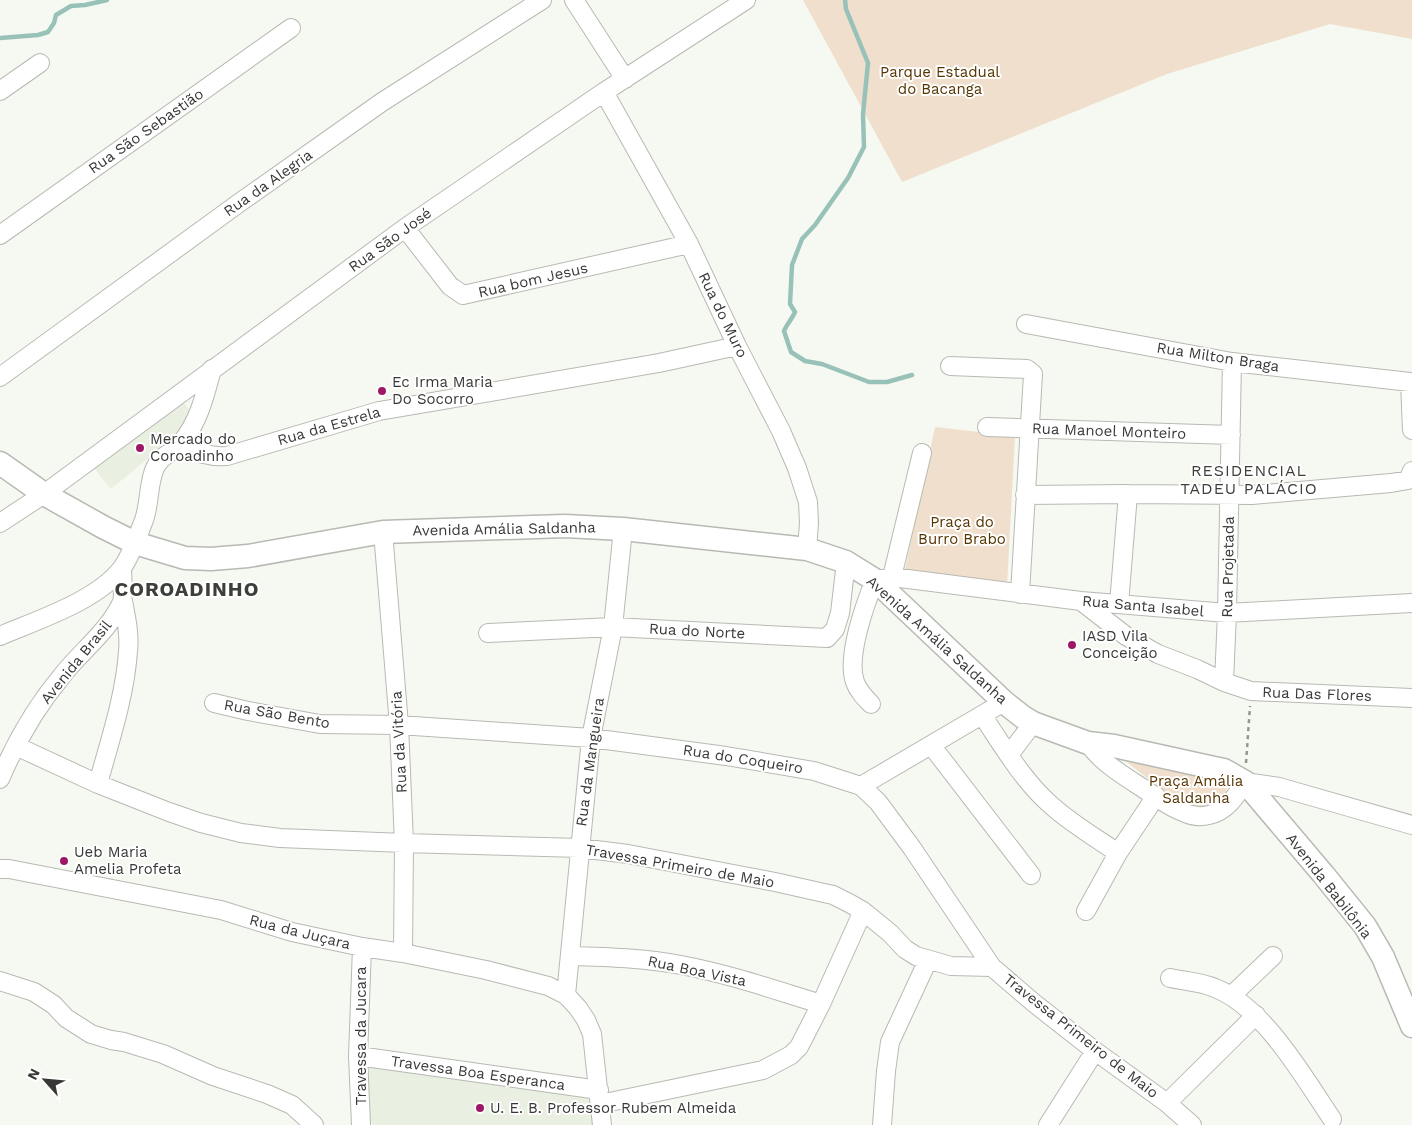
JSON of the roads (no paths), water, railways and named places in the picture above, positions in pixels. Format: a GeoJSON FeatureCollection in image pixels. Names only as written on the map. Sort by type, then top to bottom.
{"type":"FeatureCollection","features":[{"type":"Feature","properties":{"kind":"main road","name":"Avenida Amália Saldanha"},"geometry":{"type":"LineString","coordinates":[[0,462],[44,494],[103,527],[135,543],[185,558],[211,559],[248,556],[383,532],[564,526],[623,529],[807,549],[846,562],[884,579],[1004,702],[1034,723],[1088,743],[1114,746],[1224,770],[1244,782]]}},
{"type":"Feature","properties":{"kind":"main road","name":"Avenida Babilônia"},"geometry":{"type":"LineString","coordinates":[[1244,782],[1365,926],[1383,957],[1412,1026]]}},
{"type":"Feature","properties":{"kind":"street","name":"Rua da Alegria"},"geometry":{"type":"LineString","coordinates":[[0,377],[239,203],[382,102],[542,0]]}},
{"type":"Feature","properties":{"kind":"street","name":"Rua São José"},"geometry":{"type":"LineString","coordinates":[[0,524],[44,494],[405,228],[604,92],[746,0]]}},
{"type":"Feature","properties":{"kind":"street"},"geometry":{"type":"LineString","coordinates":[[577,4],[625,79]]}},
{"type":"Feature","properties":{"kind":"street","name":"Rua São Sebastião"},"geometry":{"type":"LineString","coordinates":[[0,235],[291,28]]}},
{"type":"Feature","properties":{"kind":"street"},"geometry":{"type":"LineString","coordinates":[[0,91],[40,63]]}},
{"type":"Feature","properties":{"kind":"street","name":"Rua do Muro"},"geometry":{"type":"LineString","coordinates":[[604,92],[689,244],[797,468],[808,502],[807,549]]}},
{"type":"Feature","properties":{"kind":"street","name":"Rua bom Jesus"},"geometry":{"type":"LineString","coordinates":[[405,228],[450,286],[463,295],[689,244]]}},
{"type":"Feature","properties":{"kind":"street","name":"Rua Milton Braga"},"geometry":{"type":"LineString","coordinates":[[1026,324],[1232,362],[1410,382],[1412,430]]}},
{"type":"Feature","properties":{"kind":"street","name":"Rua da Estrela"},"geometry":{"type":"LineString","coordinates":[[181,444],[196,452],[212,456],[226,456],[379,411],[659,364],[737,346]]}},
{"type":"Feature","properties":{"kind":"street","name":"Rua Projetada"},"geometry":{"type":"LineString","coordinates":[[1224,682],[1228,613],[1232,362]]}},
{"type":"Feature","properties":{"kind":"street"},"geometry":{"type":"LineString","coordinates":[[950,366],[1027,369],[1031,370],[1033,374],[1034,382],[1028,428],[1020,594]]}},
{"type":"Feature","properties":{"kind":"street"},"geometry":{"type":"LineString","coordinates":[[0,636],[58,612],[98,590],[122,568],[135,543],[149,504],[154,468],[161,457],[181,444],[197,419],[212,369]]}},
{"type":"Feature","properties":{"kind":"street","name":"Rua Manoel Monteiro"},"geometry":{"type":"LineString","coordinates":[[987,427],[1232,435]]}},
{"type":"Feature","properties":{"kind":"street"},"geometry":{"type":"LineString","coordinates":[[871,704],[855,683],[852,672],[858,629],[866,603],[884,579],[922,453]]}},
{"type":"Feature","properties":{"kind":"street"},"geometry":{"type":"LineString","coordinates":[[1026,495],[1229,495],[1391,483],[1408,480],[1412,471]]}},
{"type":"Feature","properties":{"kind":"street"},"geometry":{"type":"LineString","coordinates":[[1118,604],[1128,494]]}},
{"type":"Feature","properties":{"kind":"street","name":"Rua da Mangueira"},"geometry":{"type":"LineString","coordinates":[[566,995],[590,738],[613,627],[623,529]]}},
{"type":"Feature","properties":{"kind":"street","name":"Rua da Vitória"},"geometry":{"type":"LineString","coordinates":[[383,532],[399,725],[404,843],[403,953]]}},
{"type":"Feature","properties":{"kind":"street","name":"Rua do Norte"},"geometry":{"type":"LineString","coordinates":[[488,633],[613,627],[826,638],[835,629],[840,613],[846,562]]}},
{"type":"Feature","properties":{"kind":"street"},"geometry":{"type":"LineString","coordinates":[[98,784],[121,696],[128,649],[122,568]]}},
{"type":"Feature","properties":{"kind":"street","name":"Rua Santa Isabel"},"geometry":{"type":"LineString","coordinates":[[884,579],[1081,601],[1228,613],[1412,603]]}},
{"type":"Feature","properties":{"kind":"street","name":"Avenida Brasil"},"geometry":{"type":"LineString","coordinates":[[0,780],[16,746],[39,707],[60,677],[99,635],[123,600]]}},
{"type":"Feature","properties":{"kind":"street","name":"Rua Das Flores"},"geometry":{"type":"LineString","coordinates":[[1081,601],[1126,636],[1158,654],[1198,669],[1224,682],[1251,691],[1412,698]]}},
{"type":"Feature","properties":{"kind":"street"},"geometry":{"type":"LineString","coordinates":[[861,786],[1004,702]]}},
{"type":"Feature","properties":{"kind":"street","name":"Rua São Bento"},"geometry":{"type":"LineString","coordinates":[[214,703],[320,724],[399,725]]}},
{"type":"Feature","properties":{"kind":"street"},"geometry":{"type":"LineString","coordinates":[[982,715],[1009,755],[1039,794],[1053,808],[1118,853]]}},
{"type":"Feature","properties":{"kind":"street"},"geometry":{"type":"LineString","coordinates":[[1009,755],[1034,723]]}},
{"type":"Feature","properties":{"kind":"street","name":"Rua do Coqueiro"},"geometry":{"type":"LineString","coordinates":[[399,725],[590,738],[726,756],[814,771],[861,786],[878,802],[992,967]]}},
{"type":"Feature","properties":{"kind":"street","name":"Avenida Amália Saldanha"},"geometry":{"type":"LineString","coordinates":[[1088,743],[1104,761],[1184,813],[1197,816],[1219,812],[1227,806],[1244,782],[1279,787],[1412,825]]}},
{"type":"Feature","properties":{"kind":"street"},"geometry":{"type":"LineString","coordinates":[[931,745],[1031,875]]}},
{"type":"Feature","properties":{"kind":"street","name":"Travessa Primeiro de Maio"},"geometry":{"type":"LineString","coordinates":[[16,746],[98,784],[201,824],[241,833],[280,838],[580,848],[628,854],[833,895],[863,912],[890,933],[906,949],[928,960],[951,966],[992,967],[1034,1003],[1095,1051],[1167,1103],[1192,1125]]}},
{"type":"Feature","properties":{"kind":"street"},"geometry":{"type":"LineString","coordinates":[[1086,911],[1118,853],[1156,796]]}},
{"type":"Feature","properties":{"kind":"street","name":"Rua da Juçara"},"geometry":{"type":"LineString","coordinates":[[0,869],[9,869],[221,910],[292,932],[504,974],[548,986],[566,995],[586,1020],[592,1034],[599,1097]]}},
{"type":"Feature","properties":{"kind":"street","name":"Travessa Boa Esperanca"},"geometry":{"type":"LineString","coordinates":[[358,1056],[599,1097],[763,1070],[781,1062],[799,1046],[821,1004],[863,912]]}},
{"type":"Feature","properties":{"kind":"street","name":"Travessa da Jucara"},"geometry":{"type":"LineString","coordinates":[[361,1125],[358,1056],[362,947]]}},
{"type":"Feature","properties":{"kind":"street","name":"Rua Boa Vista"},"geometry":{"type":"LineString","coordinates":[[570,956],[630,958],[681,965],[750,982],[821,1004]]}},
{"type":"Feature","properties":{"kind":"street"},"geometry":{"type":"LineString","coordinates":[[1231,996],[1273,956]]}},
{"type":"Feature","properties":{"kind":"street"},"geometry":{"type":"LineString","coordinates":[[882,1125],[890,1042],[928,960]]}},
{"type":"Feature","properties":{"kind":"street"},"geometry":{"type":"LineString","coordinates":[[1170,978],[1213,987],[1231,996],[1256,1015],[1284,1049],[1332,1119]]}},
{"type":"Feature","properties":{"kind":"street"},"geometry":{"type":"LineString","coordinates":[[0,981],[34,992],[54,1005],[66,1018],[91,1034],[163,1054],[213,1076],[268,1094],[292,1105],[314,1125]]}},
{"type":"Feature","properties":{"kind":"street"},"geometry":{"type":"LineString","coordinates":[[1167,1103],[1256,1015]]}},
{"type":"Feature","properties":{"kind":"street"},"geometry":{"type":"LineString","coordinates":[[1048,1125],[1095,1051]]}},
{"type":"Feature","properties":{"kind":"street"},"geometry":{"type":"LineString","coordinates":[[599,1097],[602,1125]]}},
{"type":"Feature","properties":{"kind":"waterway"},"geometry":{"type":"LineString","coordinates":[[0,38],[38,35],[48,32],[54,23],[56,15],[71,6],[107,0]]}},
{"type":"Feature","properties":{"kind":"waterway"},"geometry":{"type":"LineString","coordinates":[[845,0],[846,9],[868,63],[863,114],[864,147],[848,178],[815,225],[802,239],[792,265],[790,304],[795,312],[784,331],[791,352],[805,361],[822,364],[869,382],[887,382],[912,375]]}},
{"type":"Feature","properties":{"kind":"place","name":"Ec Irma Maria Do Socorro"},"geometry":{"type":"Point","coordinates":[382,391]}},
{"type":"Feature","properties":{"kind":"place","name":"Mercado do Coroadinho"},"geometry":{"type":"Point","coordinates":[140,448]}},
{"type":"Feature","properties":{"kind":"place","name":"IASD Vila Conceição"},"geometry":{"type":"Point","coordinates":[1072,645]}},
{"type":"Feature","properties":{"kind":"place","name":"Ueb Maria Amelia Profeta"},"geometry":{"type":"Point","coordinates":[64,861]}},
{"type":"Feature","properties":{"kind":"place","name":"U. E. B. Professor Rubem Almeida"},"geometry":{"type":"Point","coordinates":[480,1108]}},
{"type":"Feature","properties":{"kind":"district","name":"RESIDENCIAL TADEU PALÁCIO"},"geometry":{"type":"Point","coordinates":[1249,479]}},
{"type":"Feature","properties":{"kind":"district","name":"COROADINHO"},"geometry":{"type":"Point","coordinates":[187,589]}},
{"type":"Feature","properties":{"kind":"park label","name":"Parque Estadual do Bacanga"},"geometry":{"type":"Point","coordinates":[940,80]}},
{"type":"Feature","properties":{"kind":"park label","name":"Praça do Burro Brabo"},"geometry":{"type":"Point","coordinates":[962,530]}},
{"type":"Feature","properties":{"kind":"park label","name":"Praça Amália Saldanha"},"geometry":{"type":"Point","coordinates":[1196,790]}}]}
